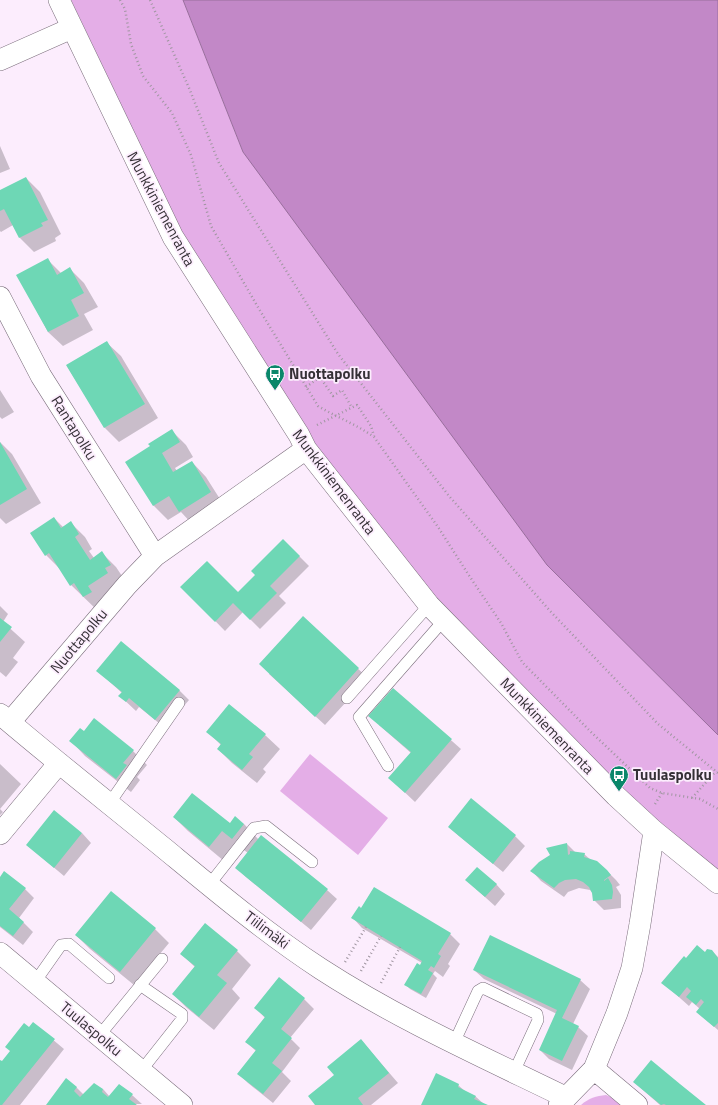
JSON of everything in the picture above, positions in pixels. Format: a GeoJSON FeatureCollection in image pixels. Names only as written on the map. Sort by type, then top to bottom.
{"type":"FeatureCollection","features":[{"type":"Feature","properties":{"kind":"street","name":"Munkkiniemenranta"},"geometry":{"type":"LineString","coordinates":[[59,0],[173,237],[302,442],[429,605],[616,796],[654,830],[718,883]]}},
{"type":"Feature","properties":{"kind":"street"},"geometry":{"type":"LineString","coordinates":[[0,60],[72,28]]}},
{"type":"Feature","properties":{"kind":"street","name":"Rantapolku"},"geometry":{"type":"LineString","coordinates":[[0,297],[41,376],[156,556]]}},
{"type":"Feature","properties":{"kind":"street","name":"Nuottapolku"},"geometry":{"type":"LineString","coordinates":[[5,718],[127,585],[156,556],[302,442]]}},
{"type":"Feature","properties":{"kind":"street","name":"Tiilimäki"},"geometry":{"type":"LineString","coordinates":[[5,718],[274,937],[372,1000],[430,1031],[514,1072],[562,1101]]}},
{"type":"Feature","properties":{"kind":"street"},"geometry":{"type":"LineString","coordinates":[[0,834],[59,763]]}},
{"type":"Feature","properties":{"kind":"street"},"geometry":{"type":"LineString","coordinates":[[562,1101],[594,1069],[617,1013],[632,968],[654,830]]}},
{"type":"Feature","properties":{"kind":"street","name":"Tuulaspolku"},"geometry":{"type":"LineString","coordinates":[[0,953],[182,1105]]}},
{"type":"Feature","properties":{"kind":"street"},"geometry":{"type":"LineString","coordinates":[[594,1069],[638,1105]]}},
{"type":"Feature","properties":{"kind":"lane"},"geometry":{"type":"LineString","coordinates":[[347,698],[429,605]]}},
{"type":"Feature","properties":{"kind":"lane"},"geometry":{"type":"LineString","coordinates":[[388,766],[359,717],[444,620]]}},
{"type":"Feature","properties":{"kind":"lane"},"geometry":{"type":"LineString","coordinates":[[110,804],[179,703]]}},
{"type":"Feature","properties":{"kind":"lane"},"geometry":{"type":"LineString","coordinates":[[209,885],[254,828],[266,826],[312,862]]}},
{"type":"Feature","properties":{"kind":"lane"},"geometry":{"type":"LineString","coordinates":[[34,982],[61,945],[65,944],[69,944],[109,978]]}},
{"type":"Feature","properties":{"kind":"lane"},"geometry":{"type":"LineString","coordinates":[[99,1036],[162,959]]}},
{"type":"Feature","properties":{"kind":"lane"},"geometry":{"type":"LineString","coordinates":[[140,985],[182,1014],[182,1019],[141,1071]]}},
{"type":"Feature","properties":{"kind":"lane"},"geometry":{"type":"LineString","coordinates":[[454,1043],[478,991],[482,988],[537,1014],[538,1020],[514,1072]]}},
{"type":"Feature","properties":{"kind":"path"},"geometry":{"type":"LineString","coordinates":[[120,0],[125,9],[131,44],[143,76],[172,113],[191,155],[212,226],[318,406],[360,427],[374,437],[438,527],[501,623],[512,646],[522,662],[592,733],[650,788],[662,793],[700,799],[718,809]]}},
{"type":"Feature","properties":{"kind":"path"},"geometry":{"type":"LineString","coordinates":[[150,0],[189,88],[219,163],[338,354],[448,496],[551,612],[658,724],[717,772],[692,798]]}},
{"type":"Feature","properties":{"kind":"path"},"geometry":{"type":"LineString","coordinates":[[306,386],[320,378],[333,396],[342,390],[352,408]]}},
{"type":"Feature","properties":{"kind":"path"},"geometry":{"type":"LineString","coordinates":[[302,442],[336,415],[357,405],[371,426],[374,437]]}},
{"type":"Feature","properties":{"kind":"path"},"geometry":{"type":"LineString","coordinates":[[344,982],[366,927]]}},
{"type":"Feature","properties":{"kind":"path"},"geometry":{"type":"LineString","coordinates":[[344,982],[381,936]]}},
{"type":"Feature","properties":{"kind":"path"},"geometry":{"type":"LineString","coordinates":[[372,1000],[400,947]]}},
{"type":"Feature","properties":{"kind":"shaded area"},"geometry":{"type":"Polygon","coordinates":[[[71,0],[183,0],[243,152],[718,597],[718,871],[621,789],[450,618],[315,446],[182,233],[71,0]]]}},
{"type":"Feature","properties":{"kind":"shaded area"},"geometry":{"type":"Polygon","coordinates":[[[183,0],[718,0],[718,735],[547,565],[243,152],[183,0]]]}},
{"type":"Feature","properties":{"kind":"shaded area"},"geometry":{"type":"Polygon","coordinates":[[[310,754],[388,818],[358,855],[280,791],[310,754]]]}},
{"type":"Feature","properties":{"kind":"shaded area"},"geometry":{"type":"Polygon","coordinates":[[[606,1095],[622,1105],[581,1105],[593,1098],[606,1095]]]}},
{"type":"Feature","properties":{"kind":"building"},"geometry":{"type":"Polygon","coordinates":[[[26,177],[48,220],[41,223],[43,226],[19,238],[4,209],[0,211],[0,190],[26,177]]]}},
{"type":"Feature","properties":{"kind":"building"},"geometry":{"type":"Polygon","coordinates":[[[48,258],[57,275],[70,267],[84,293],[71,300],[79,316],[48,332],[16,275],[48,258]]]}},
{"type":"Feature","properties":{"kind":"building"},"geometry":{"type":"Polygon","coordinates":[[[107,341],[145,404],[104,428],[66,365],[107,341]]]}},
{"type":"Feature","properties":{"kind":"building"},"geometry":{"type":"Polygon","coordinates":[[[172,429],[180,442],[162,453],[173,472],[192,461],[211,492],[179,512],[169,496],[153,506],[125,462],[150,446],[148,444],[172,429]]]}},
{"type":"Feature","properties":{"kind":"building"},"geometry":{"type":"Polygon","coordinates":[[[0,442],[27,489],[0,505],[0,442]]]}},
{"type":"Feature","properties":{"kind":"building"},"geometry":{"type":"Polygon","coordinates":[[[54,517],[61,528],[71,521],[79,534],[75,537],[90,560],[102,551],[111,565],[105,568],[108,573],[88,586],[92,592],[83,597],[74,583],[70,586],[49,553],[45,556],[30,533],[54,517]]]}},
{"type":"Feature","properties":{"kind":"building"},"geometry":{"type":"Polygon","coordinates":[[[283,539],[300,556],[270,586],[277,593],[250,620],[233,603],[215,622],[180,587],[207,561],[238,592],[255,575],[251,571],[283,539]]]}},
{"type":"Feature","properties":{"kind":"building"},"geometry":{"type":"Polygon","coordinates":[[[303,616],[359,668],[315,717],[259,664],[303,616]]]}},
{"type":"Feature","properties":{"kind":"building"},"geometry":{"type":"Polygon","coordinates":[[[0,618],[12,627],[0,642],[0,618]]]}},
{"type":"Feature","properties":{"kind":"building"},"geometry":{"type":"Polygon","coordinates":[[[121,641],[180,690],[155,720],[129,698],[126,702],[118,696],[122,692],[96,671],[121,641]]]}},
{"type":"Feature","properties":{"kind":"building"},"geometry":{"type":"Polygon","coordinates":[[[393,688],[452,739],[405,793],[388,778],[411,752],[368,716],[393,688]]]}},
{"type":"Feature","properties":{"kind":"building"},"geometry":{"type":"Polygon","coordinates":[[[229,704],[266,734],[249,754],[253,757],[242,770],[217,749],[221,744],[206,732],[229,704]]]}},
{"type":"Feature","properties":{"kind":"building"},"geometry":{"type":"Polygon","coordinates":[[[94,718],[134,750],[123,763],[127,765],[116,779],[69,741],[80,728],[84,731],[94,718]]]}},
{"type":"Feature","properties":{"kind":"building"},"geometry":{"type":"Polygon","coordinates":[[[192,793],[230,823],[235,816],[244,824],[232,839],[222,831],[209,847],[173,817],[192,793]]]}},
{"type":"Feature","properties":{"kind":"building"},"geometry":{"type":"Polygon","coordinates":[[[471,798],[516,835],[493,864],[448,827],[471,798]]]}},
{"type":"Feature","properties":{"kind":"building"},"geometry":{"type":"Polygon","coordinates":[[[54,810],[82,833],[54,868],[26,845],[54,810]]]}},
{"type":"Feature","properties":{"kind":"building"},"geometry":{"type":"Polygon","coordinates":[[[261,835],[328,889],[301,922],[235,868],[261,835]]]}},
{"type":"Feature","properties":{"kind":"building"},"geometry":{"type":"Polygon","coordinates":[[[567,843],[568,855],[570,854],[570,851],[585,853],[584,857],[597,861],[607,870],[611,875],[604,881],[608,878],[612,885],[612,899],[593,901],[592,893],[589,887],[576,879],[565,880],[554,888],[530,871],[539,862],[550,855],[546,848],[567,843]]]}},
{"type":"Feature","properties":{"kind":"building"},"geometry":{"type":"Polygon","coordinates":[[[477,867],[497,884],[485,897],[465,880],[477,867]]]}},
{"type":"Feature","properties":{"kind":"building"},"geometry":{"type":"Polygon","coordinates":[[[4,871],[26,888],[9,909],[24,922],[13,936],[0,926],[0,877],[4,871]]]}},
{"type":"Feature","properties":{"kind":"building"},"geometry":{"type":"Polygon","coordinates":[[[374,887],[451,933],[438,954],[441,956],[434,968],[431,966],[428,970],[433,973],[421,994],[404,985],[417,963],[420,965],[422,961],[351,918],[359,906],[361,908],[374,887]]]}},
{"type":"Feature","properties":{"kind":"building"},"geometry":{"type":"Polygon","coordinates":[[[111,891],[156,928],[120,972],[75,935],[111,891]]]}},
{"type":"Feature","properties":{"kind":"building"},"geometry":{"type":"Polygon","coordinates":[[[205,923],[238,950],[217,975],[227,983],[199,1017],[172,994],[195,966],[180,954],[205,923]]]}},
{"type":"Feature","properties":{"kind":"building"},"geometry":{"type":"Polygon","coordinates":[[[490,935],[581,979],[562,1018],[579,1026],[562,1061],[539,1050],[557,1010],[473,970],[490,935]]]}},
{"type":"Feature","properties":{"kind":"building"},"geometry":{"type":"Polygon","coordinates":[[[697,945],[705,952],[707,949],[712,950],[718,958],[718,1023],[714,1027],[696,1012],[704,1002],[701,999],[696,1005],[686,997],[691,991],[687,987],[679,997],[661,983],[684,956],[686,958],[697,945]]]}},
{"type":"Feature","properties":{"kind":"building"},"geometry":{"type":"Polygon","coordinates":[[[279,977],[305,998],[281,1029],[292,1038],[272,1063],[282,1071],[263,1094],[237,1074],[256,1050],[245,1042],[265,1017],[254,1008],[279,977]]]}},
{"type":"Feature","properties":{"kind":"building"},"geometry":{"type":"Polygon","coordinates":[[[33,1022],[55,1039],[2,1105],[0,1105],[0,1060],[2,1061],[10,1051],[5,1047],[24,1023],[29,1027],[33,1022]]]}},
{"type":"Feature","properties":{"kind":"building"},"geometry":{"type":"Polygon","coordinates":[[[361,1039],[389,1073],[358,1098],[363,1105],[315,1105],[308,1096],[334,1075],[327,1067],[361,1039]]]}},
{"type":"Feature","properties":{"kind":"building"},"geometry":{"type":"Polygon","coordinates":[[[651,1060],[706,1105],[661,1105],[633,1082],[651,1060]]]}},
{"type":"Feature","properties":{"kind":"building"},"geometry":{"type":"Polygon","coordinates":[[[436,1073],[459,1084],[458,1087],[476,1096],[474,1099],[488,1105],[421,1105],[436,1073]]]}},
{"type":"Feature","properties":{"kind":"building"},"geometry":{"type":"Polygon","coordinates":[[[66,1078],[77,1087],[74,1091],[80,1097],[94,1083],[103,1089],[102,1092],[108,1097],[119,1084],[133,1094],[129,1099],[137,1105],[46,1105],[66,1078]]]}},
{"type":"Feature","properties":{"kind":"place","name":"Nuottapolku"},"geometry":{"type":"Point","coordinates":[275,391]}},
{"type":"Feature","properties":{"kind":"place","name":"Tuulaspolku"},"geometry":{"type":"Point","coordinates":[619,792]}}]}
